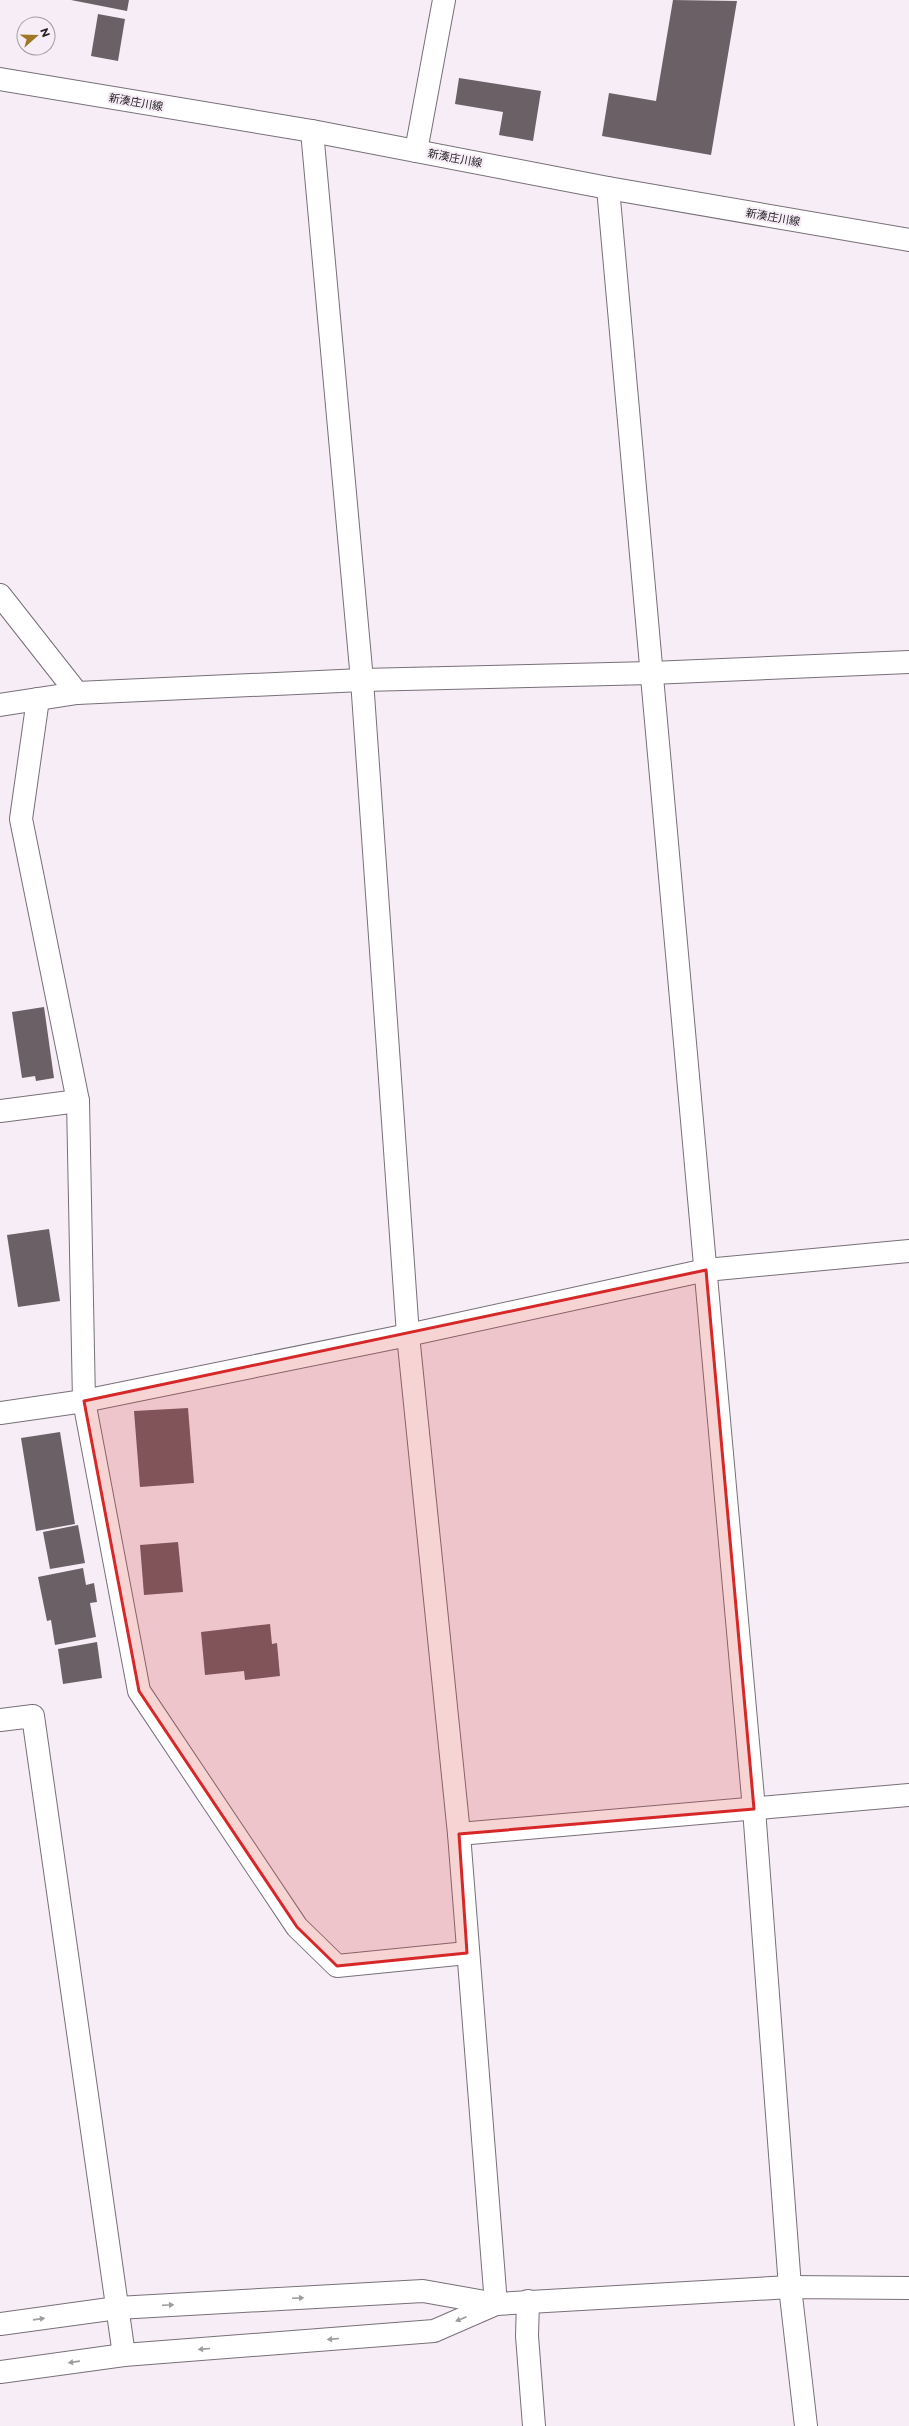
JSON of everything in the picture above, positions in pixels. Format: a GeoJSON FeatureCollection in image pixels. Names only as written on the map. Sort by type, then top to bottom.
{"type":"FeatureCollection","features":[{"type":"Feature","properties":{"kind":"street"},"geometry":{"type":"LineString","coordinates":[[416,151],[444,0]]}},
{"type":"Feature","properties":{"kind":"street","name":"新湊庄川線"},"geometry":{"type":"LineString","coordinates":[[0,79],[312,131],[608,188],[909,240]]}},
{"type":"Feature","properties":{"kind":"street"},"geometry":{"type":"LineString","coordinates":[[312,131],[362,680],[408,1335],[459,1834],[467,1953],[496,2304]]}},
{"type":"Feature","properties":{"kind":"street"},"geometry":{"type":"LineString","coordinates":[[608,188],[754,1808],[790,2287],[806,2426]]}},
{"type":"Feature","properties":{"kind":"street"},"geometry":{"type":"LineString","coordinates":[[0,595],[77,693]]}},
{"type":"Feature","properties":{"kind":"street"},"geometry":{"type":"LineString","coordinates":[[0,705],[77,693],[362,680],[651,673],[909,662]]}},
{"type":"Feature","properties":{"kind":"street"},"geometry":{"type":"LineString","coordinates":[[38,699],[21,819],[78,1101],[84,1401],[139,1691],[297,1927],[337,1966],[467,1953]]}},
{"type":"Feature","properties":{"kind":"street"},"geometry":{"type":"LineString","coordinates":[[0,1112],[78,1101]]}},
{"type":"Feature","properties":{"kind":"street"},"geometry":{"type":"LineString","coordinates":[[0,1412],[84,1401],[408,1335],[706,1270],[909,1251]]}},
{"type":"Feature","properties":{"kind":"street"},"geometry":{"type":"LineString","coordinates":[[0,1720],[33,1716],[124,2355]]}},
{"type":"Feature","properties":{"kind":"street"},"geometry":{"type":"LineString","coordinates":[[459,1834],[909,1795]]}},
{"type":"Feature","properties":{"kind":"street"},"geometry":{"type":"LineString","coordinates":[[0,2324],[117,2308],[423,2291],[496,2304],[790,2287],[909,2288]]}},
{"type":"Feature","properties":{"kind":"street"},"geometry":{"type":"LineString","coordinates":[[528,2301],[527,2336],[534,2426]]}},
{"type":"Feature","properties":{"kind":"street"},"geometry":{"type":"LineString","coordinates":[[0,2372],[124,2355],[434,2331],[496,2304]]}},
{"type":"Feature","properties":{"kind":"highlighted area"},"geometry":{"type":"Polygon","coordinates":[[[706,1270],[754,1809],[459,1834],[467,1953],[337,1966],[297,1927],[139,1691],[84,1401],[706,1270]]]}},
{"type":"Feature","properties":{"kind":"building"},"geometry":{"type":"Polygon","coordinates":[[[71,0],[129,0],[127,11],[71,0]]]}},
{"type":"Feature","properties":{"kind":"building"},"geometry":{"type":"Polygon","coordinates":[[[673,0],[737,1],[711,155],[602,136],[609,93],[656,101],[673,0]]]}},
{"type":"Feature","properties":{"kind":"building"},"geometry":{"type":"Polygon","coordinates":[[[98,14],[125,19],[118,61],[91,56],[98,14]]]}},
{"type":"Feature","properties":{"kind":"building"},"geometry":{"type":"Polygon","coordinates":[[[459,78],[541,91],[533,141],[499,135],[503,112],[455,104],[459,78]]]}},
{"type":"Feature","properties":{"kind":"building"},"geometry":{"type":"Polygon","coordinates":[[[44,1007],[54,1078],[36,1081],[35,1076],[22,1078],[12,1012],[44,1007]]]}},
{"type":"Feature","properties":{"kind":"building"},"geometry":{"type":"Polygon","coordinates":[[[49,1229],[60,1301],[18,1307],[7,1235],[49,1229]]]}},
{"type":"Feature","properties":{"kind":"building"},"geometry":{"type":"Polygon","coordinates":[[[188,1408],[194,1483],[140,1487],[134,1411],[188,1408]]]}},
{"type":"Feature","properties":{"kind":"building"},"geometry":{"type":"Polygon","coordinates":[[[60,1432],[75,1524],[36,1531],[21,1438],[60,1432]]]}},
{"type":"Feature","properties":{"kind":"building"},"geometry":{"type":"Polygon","coordinates":[[[78,1525],[85,1563],[50,1569],[43,1532],[78,1525]]]}},
{"type":"Feature","properties":{"kind":"building"},"geometry":{"type":"Polygon","coordinates":[[[178,1542],[183,1592],[144,1595],[140,1545],[178,1542]]]}},
{"type":"Feature","properties":{"kind":"building"},"geometry":{"type":"Polygon","coordinates":[[[83,1568],[86,1585],[94,1583],[97,1602],[90,1603],[96,1637],[55,1645],[51,1620],[47,1621],[38,1577],[83,1568]]]}},
{"type":"Feature","properties":{"kind":"building"},"geometry":{"type":"Polygon","coordinates":[[[270,1624],[272,1644],[277,1643],[280,1676],[245,1680],[244,1671],[205,1675],[201,1632],[270,1624]]]}},
{"type":"Feature","properties":{"kind":"building"},"geometry":{"type":"Polygon","coordinates":[[[97,1642],[102,1678],[63,1684],[58,1649],[97,1642]]]}}]}
